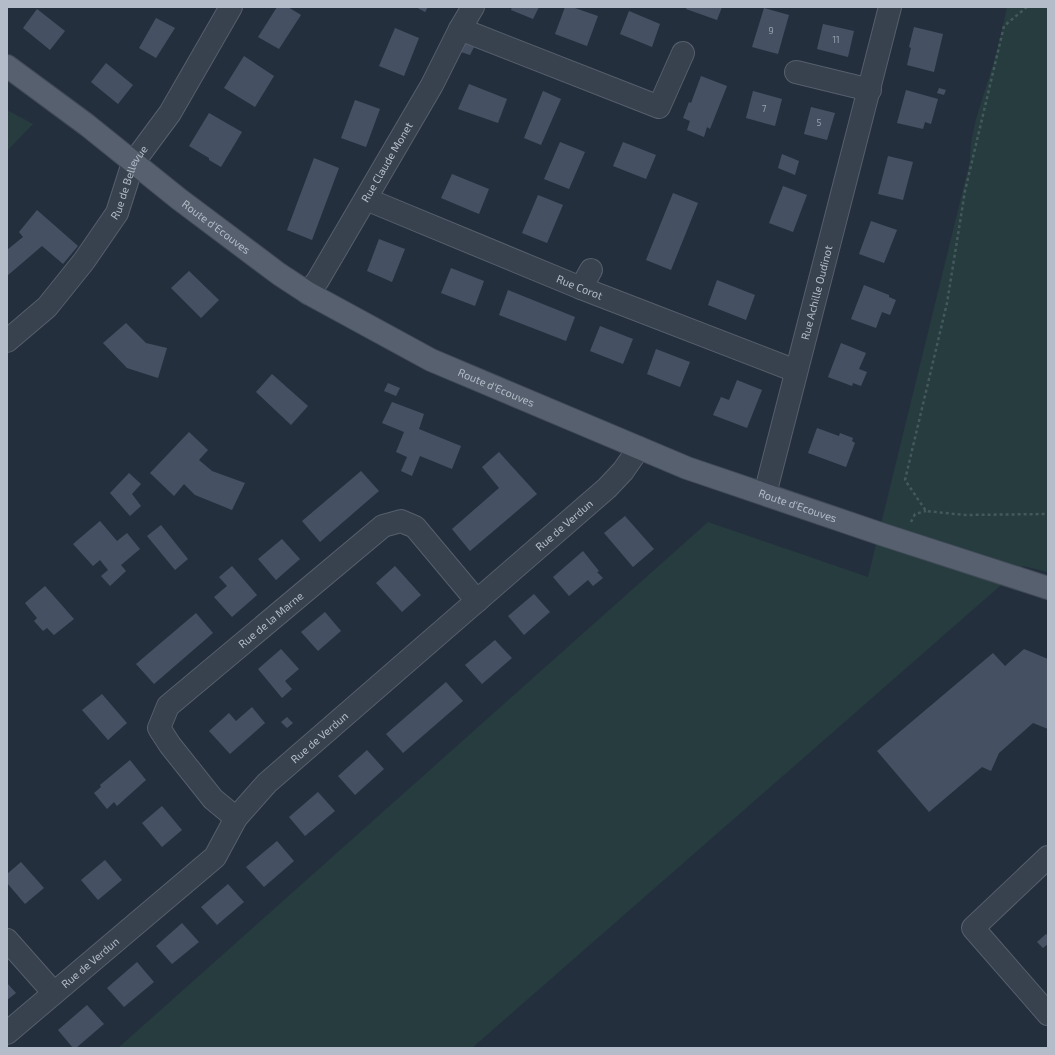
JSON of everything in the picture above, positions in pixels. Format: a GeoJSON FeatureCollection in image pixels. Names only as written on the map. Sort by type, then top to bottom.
{"type":"FeatureCollection","features":[{"type":"Feature","properties":{"kind":"main road","name":"Route d'Ecouves"},"geometry":{"type":"LineString","coordinates":[[7,66],[273,269],[308,293],[431,360],[687,468],[884,535],[1048,588]]}},
{"type":"Feature","properties":{"kind":"street","name":"Rue de Bellevue"},"geometry":{"type":"LineString","coordinates":[[7,341],[47,307],[84,262],[117,213],[133,163],[170,112],[231,7]]}},
{"type":"Feature","properties":{"kind":"street","name":"Rue Claude Monet"},"geometry":{"type":"LineString","coordinates":[[308,293],[318,280],[432,85],[460,29],[473,7]]}},
{"type":"Feature","properties":{"kind":"street","name":"Rue Achille Oudinot"},"geometry":{"type":"LineString","coordinates":[[764,494],[796,371],[812,278],[870,90],[890,7]]}},
{"type":"Feature","properties":{"kind":"street"},"geometry":{"type":"LineString","coordinates":[[460,29],[659,107],[683,53]]}},
{"type":"Feature","properties":{"kind":"street"},"geometry":{"type":"LineString","coordinates":[[796,72],[870,90]]}},
{"type":"Feature","properties":{"kind":"street","name":"Rue Corot"},"geometry":{"type":"LineString","coordinates":[[366,199],[586,279],[796,371]]}},
{"type":"Feature","properties":{"kind":"street","name":"Rue de Verdun"},"geometry":{"type":"LineString","coordinates":[[7,1033],[215,857],[236,818],[267,783],[607,488],[623,471],[639,448]]}},
{"type":"Feature","properties":{"kind":"street","name":"Rue de la Marne"},"geometry":{"type":"LineString","coordinates":[[236,818],[213,799],[170,745],[159,728],[168,706],[384,526],[401,521],[415,527],[476,601]]}},
{"type":"Feature","properties":{"kind":"street"},"geometry":{"type":"LineString","coordinates":[[1044,869],[973,928],[1048,1014]]}},
{"type":"Feature","properties":{"kind":"street"},"geometry":{"type":"LineString","coordinates":[[7,940],[54,993]]}},
{"type":"Feature","properties":{"kind":"path"},"geometry":{"type":"LineString","coordinates":[[1027,7],[1004,26],[965,191],[947,303],[905,480],[926,511],[965,515],[1048,514]]}},
{"type":"Feature","properties":{"kind":"green space"},"geometry":{"type":"Polygon","coordinates":[[[1007,7],[1048,7],[1048,572],[1023,566],[472,1048],[118,1048],[708,522],[868,577],[970,161],[972,136],[975,123],[996,55],[1007,7]]]}},
{"type":"Feature","properties":{"kind":"green space"},"geometry":{"type":"Polygon","coordinates":[[[7,110],[33,124],[7,151],[7,110]]]}},
{"type":"Feature","properties":{"kind":"building"},"geometry":{"type":"Polygon","coordinates":[[[277,7],[288,7],[301,15],[279,49],[258,37],[277,7]]]}},
{"type":"Feature","properties":{"kind":"building"},"geometry":{"type":"Polygon","coordinates":[[[416,7],[428,7],[425,12],[416,7]]]}},
{"type":"Feature","properties":{"kind":"building"},"geometry":{"type":"Polygon","coordinates":[[[512,7],[539,7],[533,19],[511,10],[512,7]]]}},
{"type":"Feature","properties":{"kind":"building"},"geometry":{"type":"Polygon","coordinates":[[[565,7],[572,7],[598,16],[587,46],[555,34],[565,7]]]}},
{"type":"Feature","properties":{"kind":"building"},"geometry":{"type":"Polygon","coordinates":[[[687,7],[722,7],[717,20],[686,9],[687,7]]]}},
{"type":"Feature","properties":{"kind":"building"},"geometry":{"type":"Polygon","coordinates":[[[764,8],[789,15],[778,54],[752,47],[764,8]]]}},
{"type":"Feature","properties":{"kind":"building"},"geometry":{"type":"Polygon","coordinates":[[[37,9],[65,31],[50,50],[23,28],[37,9]]]}},
{"type":"Feature","properties":{"kind":"building"},"geometry":{"type":"Polygon","coordinates":[[[629,11],[660,24],[652,47],[620,34],[629,11]]]}},
{"type":"Feature","properties":{"kind":"building"},"geometry":{"type":"Polygon","coordinates":[[[156,18],[175,28],[156,58],[139,48],[156,18]]]}},
{"type":"Feature","properties":{"kind":"building"},"geometry":{"type":"Polygon","coordinates":[[[823,24],[854,31],[848,57],[817,49],[823,24]]]}},
{"type":"Feature","properties":{"kind":"building"},"geometry":{"type":"Polygon","coordinates":[[[914,27],[943,34],[934,72],[907,65],[911,48],[909,47],[914,27]]]}},
{"type":"Feature","properties":{"kind":"building"},"geometry":{"type":"Polygon","coordinates":[[[395,28],[419,38],[404,76],[379,66],[395,28]]]}},
{"type":"Feature","properties":{"kind":"building"},"geometry":{"type":"Polygon","coordinates":[[[465,43],[474,47],[470,55],[461,52],[465,43]]]}},
{"type":"Feature","properties":{"kind":"building"},"geometry":{"type":"Polygon","coordinates":[[[244,56],[274,76],[255,107],[224,88],[244,56]]]}},
{"type":"Feature","properties":{"kind":"building"},"geometry":{"type":"Polygon","coordinates":[[[106,63],[133,85],[118,104],[91,82],[106,63]]]}},
{"type":"Feature","properties":{"kind":"building"},"geometry":{"type":"Polygon","coordinates":[[[701,76],[727,86],[710,129],[707,127],[704,137],[687,130],[690,121],[683,118],[689,102],[691,103],[701,76]]]}},
{"type":"Feature","properties":{"kind":"building"},"geometry":{"type":"Polygon","coordinates":[[[469,84],[507,99],[498,123],[458,109],[469,84]]]}},
{"type":"Feature","properties":{"kind":"building"},"geometry":{"type":"Polygon","coordinates":[[[939,88],[946,90],[944,95],[937,93],[939,88]]]}},
{"type":"Feature","properties":{"kind":"building"},"geometry":{"type":"Polygon","coordinates":[[[906,90],[938,99],[931,124],[925,122],[923,129],[897,123],[906,90]]]}},
{"type":"Feature","properties":{"kind":"building"},"geometry":{"type":"Polygon","coordinates":[[[543,91],[561,99],[541,145],[524,138],[543,91]]]}},
{"type":"Feature","properties":{"kind":"building"},"geometry":{"type":"Polygon","coordinates":[[[753,91],[782,99],[775,126],[746,118],[753,91]]]}},
{"type":"Feature","properties":{"kind":"building"},"geometry":{"type":"Polygon","coordinates":[[[355,100],[380,109],[366,147],[341,138],[355,100]]]}},
{"type":"Feature","properties":{"kind":"building"},"geometry":{"type":"Polygon","coordinates":[[[811,107],[835,113],[827,140],[804,134],[811,107]]]}},
{"type":"Feature","properties":{"kind":"building"},"geometry":{"type":"Polygon","coordinates":[[[209,113],[242,132],[221,167],[189,146],[209,113]]]}},
{"type":"Feature","properties":{"kind":"building"},"geometry":{"type":"Polygon","coordinates":[[[560,142],[585,152],[569,189],[544,179],[560,142]]]}},
{"type":"Feature","properties":{"kind":"building"},"geometry":{"type":"Polygon","coordinates":[[[623,142],[656,155],[646,179],[613,166],[623,142]]]}},
{"type":"Feature","properties":{"kind":"building"},"geometry":{"type":"Polygon","coordinates":[[[782,154],[799,161],[795,175],[778,168],[782,154]]]}},
{"type":"Feature","properties":{"kind":"building"},"geometry":{"type":"Polygon","coordinates":[[[888,156],[913,162],[903,200],[878,194],[888,156]]]}},
{"type":"Feature","properties":{"kind":"building"},"geometry":{"type":"Polygon","coordinates":[[[314,158],[339,168],[312,240],[287,230],[314,158]]]}},
{"type":"Feature","properties":{"kind":"building"},"geometry":{"type":"Polygon","coordinates":[[[452,174],[489,189],[479,214],[441,198],[452,174]]]}},
{"type":"Feature","properties":{"kind":"building"},"geometry":{"type":"Polygon","coordinates":[[[783,186],[807,195],[793,232],[769,223],[783,186]]]}},
{"type":"Feature","properties":{"kind":"building"},"geometry":{"type":"Polygon","coordinates":[[[673,193],[698,203],[671,270],[646,260],[673,193]]]}},
{"type":"Feature","properties":{"kind":"building"},"geometry":{"type":"Polygon","coordinates":[[[538,195],[563,205],[547,243],[522,233],[538,195]]]}},
{"type":"Feature","properties":{"kind":"building"},"geometry":{"type":"Polygon","coordinates":[[[37,210],[78,246],[63,264],[42,246],[7,276],[7,250],[23,237],[19,232],[37,210]]]}},
{"type":"Feature","properties":{"kind":"building"},"geometry":{"type":"Polygon","coordinates":[[[871,221],[897,230],[884,263],[859,254],[871,221]]]}},
{"type":"Feature","properties":{"kind":"building"},"geometry":{"type":"Polygon","coordinates":[[[379,239],[405,249],[392,282],[367,271],[379,239]]]}},
{"type":"Feature","properties":{"kind":"building"},"geometry":{"type":"Polygon","coordinates":[[[451,268],[484,281],[475,306],[441,293],[451,268]]]}},
{"type":"Feature","properties":{"kind":"building"},"geometry":{"type":"Polygon","coordinates":[[[189,271],[219,300],[201,318],[171,288],[189,271]]]}},
{"type":"Feature","properties":{"kind":"building"},"geometry":{"type":"Polygon","coordinates":[[[717,280],[755,295],[746,320],[708,305],[717,280]]]}},
{"type":"Feature","properties":{"kind":"building"},"geometry":{"type":"Polygon","coordinates":[[[864,285],[889,295],[889,297],[896,300],[890,315],[882,312],[876,328],[851,319],[864,285]]]}},
{"type":"Feature","properties":{"kind":"building"},"geometry":{"type":"Polygon","coordinates":[[[508,290],[575,317],[566,341],[499,315],[508,290]]]}},
{"type":"Feature","properties":{"kind":"building"},"geometry":{"type":"Polygon","coordinates":[[[126,323],[146,343],[167,348],[158,378],[127,368],[103,343],[126,323]]]}},
{"type":"Feature","properties":{"kind":"building"},"geometry":{"type":"Polygon","coordinates":[[[600,326],[633,339],[623,364],[590,351],[600,326]]]}},
{"type":"Feature","properties":{"kind":"building"},"geometry":{"type":"Polygon","coordinates":[[[841,343],[866,353],[859,369],[867,372],[861,386],[853,383],[852,386],[828,377],[841,343]]]}},
{"type":"Feature","properties":{"kind":"building"},"geometry":{"type":"Polygon","coordinates":[[[656,349],[690,362],[680,387],[647,374],[656,349]]]}},
{"type":"Feature","properties":{"kind":"building"},"geometry":{"type":"Polygon","coordinates":[[[272,374],[308,406],[291,425],[256,392],[272,374]]]}},
{"type":"Feature","properties":{"kind":"building"},"geometry":{"type":"Polygon","coordinates":[[[737,380],[762,390],[747,428],[713,415],[721,397],[729,400],[737,380]]]}},
{"type":"Feature","properties":{"kind":"building"},"geometry":{"type":"Polygon","coordinates":[[[388,383],[400,388],[396,396],[384,391],[388,383]]]}},
{"type":"Feature","properties":{"kind":"building"},"geometry":{"type":"Polygon","coordinates":[[[392,402],[424,414],[419,429],[461,446],[452,469],[420,456],[412,476],[401,471],[407,457],[396,452],[404,432],[382,423],[392,402]]]}},
{"type":"Feature","properties":{"kind":"building"},"geometry":{"type":"Polygon","coordinates":[[[817,428],[839,436],[840,433],[853,438],[852,441],[855,443],[846,467],[808,453],[817,428]]]}},
{"type":"Feature","properties":{"kind":"building"},"geometry":{"type":"Polygon","coordinates":[[[189,432],[208,450],[199,460],[212,471],[245,483],[232,510],[195,495],[184,484],[174,496],[150,473],[189,432]]]}},
{"type":"Feature","properties":{"kind":"building"},"geometry":{"type":"Polygon","coordinates":[[[499,452],[537,494],[470,551],[452,529],[499,488],[482,467],[499,452]]]}},
{"type":"Feature","properties":{"kind":"building"},"geometry":{"type":"Polygon","coordinates":[[[361,471],[379,491],[320,542],[302,521],[361,471]]]}},
{"type":"Feature","properties":{"kind":"building"},"geometry":{"type":"Polygon","coordinates":[[[129,473],[141,484],[132,494],[141,506],[130,516],[110,493],[129,473]]]}},
{"type":"Feature","properties":{"kind":"building"},"geometry":{"type":"Polygon","coordinates":[[[625,516],[654,549],[633,567],[604,533],[625,516]]]}},
{"type":"Feature","properties":{"kind":"building"},"geometry":{"type":"Polygon","coordinates":[[[100,521],[117,541],[127,533],[140,549],[121,565],[126,571],[110,586],[101,576],[108,570],[100,560],[93,566],[73,544],[100,521]]]}},
{"type":"Feature","properties":{"kind":"building"},"geometry":{"type":"Polygon","coordinates":[[[161,525],[188,559],[175,570],[147,536],[161,525]]]}},
{"type":"Feature","properties":{"kind":"building"},"geometry":{"type":"Polygon","coordinates":[[[282,539],[300,559],[276,580],[258,559],[282,539]]]}},
{"type":"Feature","properties":{"kind":"building"},"geometry":{"type":"Polygon","coordinates":[[[583,551],[599,571],[597,572],[603,578],[593,586],[588,580],[569,596],[553,577],[583,551]]]}},
{"type":"Feature","properties":{"kind":"building"},"geometry":{"type":"Polygon","coordinates":[[[232,566],[257,595],[232,617],[214,597],[227,586],[219,577],[232,566]]]}},
{"type":"Feature","properties":{"kind":"building"},"geometry":{"type":"Polygon","coordinates":[[[395,566],[421,595],[402,612],[376,583],[395,566]]]}},
{"type":"Feature","properties":{"kind":"building"},"geometry":{"type":"Polygon","coordinates":[[[45,586],[74,619],[54,635],[47,628],[43,631],[34,621],[37,618],[25,603],[45,586]]]}},
{"type":"Feature","properties":{"kind":"building"},"geometry":{"type":"Polygon","coordinates":[[[534,594],[550,612],[524,635],[508,616],[534,594]]]}},
{"type":"Feature","properties":{"kind":"building"},"geometry":{"type":"Polygon","coordinates":[[[325,612],[341,631],[318,651],[301,632],[325,612]]]}},
{"type":"Feature","properties":{"kind":"building"},"geometry":{"type":"Polygon","coordinates":[[[196,613],[213,633],[154,684],[136,664],[196,613]]]}},
{"type":"Feature","properties":{"kind":"building"},"geometry":{"type":"Polygon","coordinates":[[[495,640],[512,658],[482,684],[465,665],[495,640]]]}},
{"type":"Feature","properties":{"kind":"building"},"geometry":{"type":"Polygon","coordinates":[[[281,649],[299,669],[285,681],[292,689],[282,698],[258,669],[281,649]]]}},
{"type":"Feature","properties":{"kind":"building"},"geometry":{"type":"Polygon","coordinates":[[[1024,649],[1048,659],[1048,729],[1033,723],[999,753],[991,771],[982,767],[929,812],[877,751],[993,653],[1005,666],[1024,649]]]}},
{"type":"Feature","properties":{"kind":"building"},"geometry":{"type":"Polygon","coordinates":[[[446,682],[463,701],[403,753],[386,734],[446,682]]]}},
{"type":"Feature","properties":{"kind":"building"},"geometry":{"type":"Polygon","coordinates":[[[102,694],[127,723],[108,740],[82,710],[102,694]]]}},
{"type":"Feature","properties":{"kind":"building"},"geometry":{"type":"Polygon","coordinates":[[[252,707],[265,723],[230,754],[209,731],[229,713],[236,721],[252,707]]]}},
{"type":"Feature","properties":{"kind":"building"},"geometry":{"type":"Polygon","coordinates":[[[287,717],[293,723],[287,728],[281,722],[287,717]]]}},
{"type":"Feature","properties":{"kind":"building"},"geometry":{"type":"Polygon","coordinates":[[[367,750],[384,769],[355,795],[338,776],[367,750]]]}},
{"type":"Feature","properties":{"kind":"building"},"geometry":{"type":"Polygon","coordinates":[[[130,760],[146,780],[117,806],[114,802],[107,809],[94,793],[101,787],[100,785],[130,760]]]}},
{"type":"Feature","properties":{"kind":"building"},"geometry":{"type":"Polygon","coordinates":[[[318,792],[335,811],[305,836],[289,817],[318,792]]]}},
{"type":"Feature","properties":{"kind":"building"},"geometry":{"type":"Polygon","coordinates":[[[162,806],[182,830],[162,847],[142,823],[162,806]]]}},
{"type":"Feature","properties":{"kind":"building"},"geometry":{"type":"Polygon","coordinates":[[[277,841],[294,861],[264,887],[246,867],[277,841]]]}},
{"type":"Feature","properties":{"kind":"building"},"geometry":{"type":"Polygon","coordinates":[[[105,860],[122,880],[98,900],[81,880],[105,860]]]}},
{"type":"Feature","properties":{"kind":"building"},"geometry":{"type":"Polygon","coordinates":[[[21,862],[44,888],[25,904],[7,883],[7,874],[21,862]]]}},
{"type":"Feature","properties":{"kind":"building"},"geometry":{"type":"Polygon","coordinates":[[[228,884],[244,902],[217,925],[201,907],[228,884]]]}},
{"type":"Feature","properties":{"kind":"building"},"geometry":{"type":"Polygon","coordinates":[[[182,923],[199,942],[172,964],[156,946],[182,923]]]}},
{"type":"Feature","properties":{"kind":"building"},"geometry":{"type":"Polygon","coordinates":[[[1046,934],[1048,936],[1048,944],[1043,948],[1037,942],[1046,934]]]}},
{"type":"Feature","properties":{"kind":"building"},"geometry":{"type":"Polygon","coordinates":[[[137,962],[154,982],[124,1007],[107,988],[137,962]]]}},
{"type":"Feature","properties":{"kind":"building"},"geometry":{"type":"Polygon","coordinates":[[[7,983],[16,993],[7,1000],[7,983]]]}},
{"type":"Feature","properties":{"kind":"building"},"geometry":{"type":"Polygon","coordinates":[[[87,1005],[104,1024],[76,1048],[73,1048],[58,1030],[87,1005]]]}}]}
